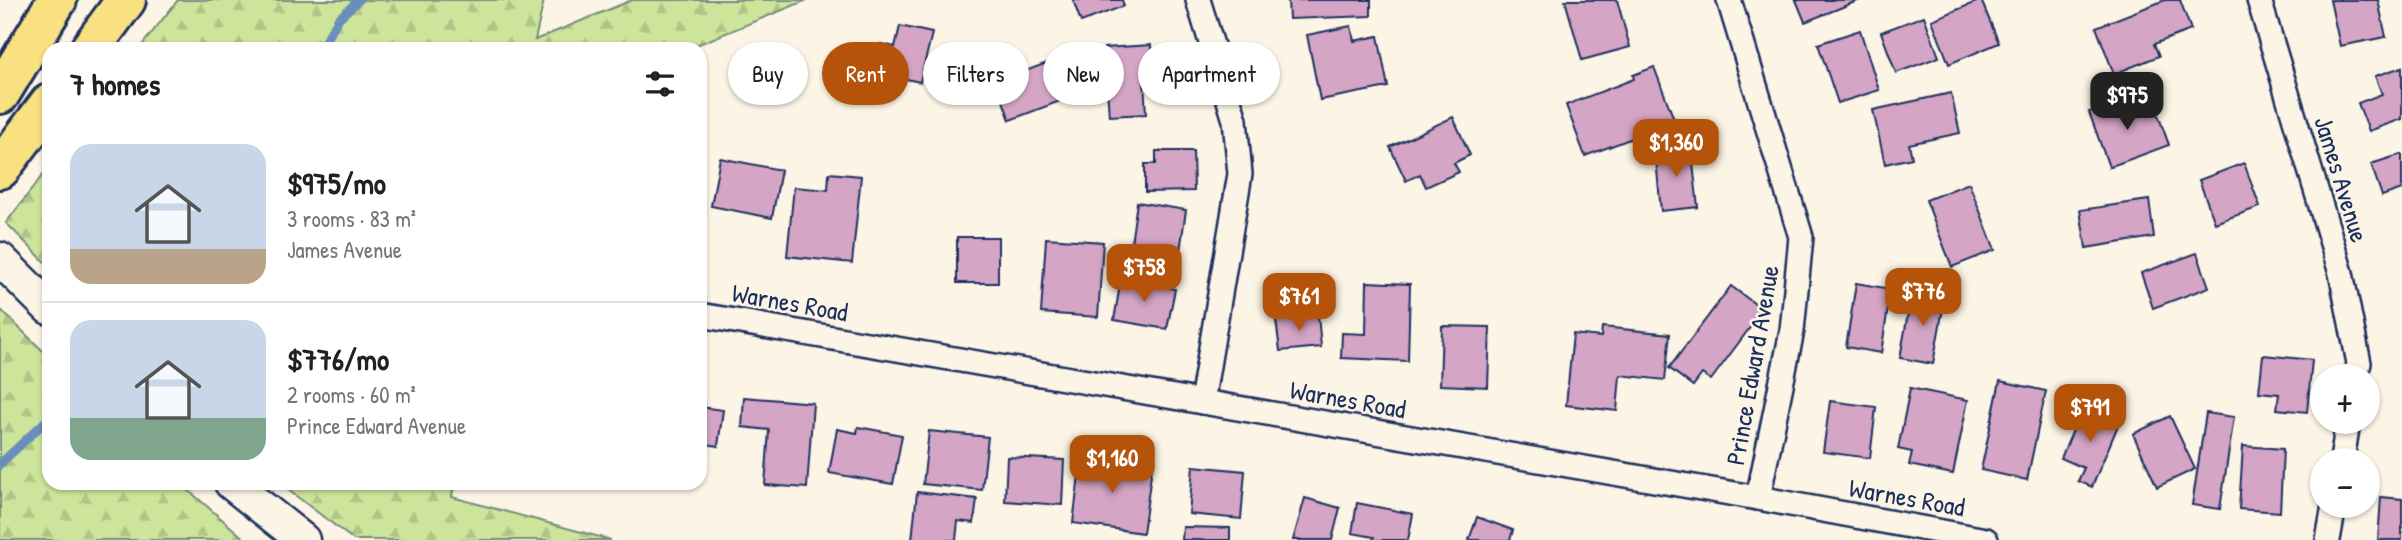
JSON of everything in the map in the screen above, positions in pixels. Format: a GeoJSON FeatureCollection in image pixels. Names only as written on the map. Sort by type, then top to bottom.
{"type":"FeatureCollection","features":[{"type":"Feature","properties":{"kind":"highway"},"geometry":{"type":"LineString","coordinates":[[0,94],[57,0]]}},
{"type":"Feature","properties":{"kind":"highway"},"geometry":{"type":"LineString","coordinates":[[95,42],[126,0]]}},
{"type":"Feature","properties":{"kind":"highway"},"geometry":{"type":"LineString","coordinates":[[0,169],[42,113]]}},
{"type":"Feature","properties":{"kind":"main road"},"geometry":{"type":"LineString","coordinates":[[0,259],[42,301]]}},
{"type":"Feature","properties":{"kind":"main road"},"geometry":{"type":"LineString","coordinates":[[240,490],[303,540]]}},
{"type":"Feature","properties":{"kind":"street"},"geometry":{"type":"LineString","coordinates":[[1198,0],[1235,120],[1240,174],[1202,402]]}},
{"type":"Feature","properties":{"kind":"street","name":"Prince Edward Avenue"},"geometry":{"type":"LineString","coordinates":[[1729,0],[1801,237],[1792,331],[1758,498]]}},
{"type":"Feature","properties":{"kind":"street","name":"James Avenue"},"geometry":{"type":"LineString","coordinates":[[2259,0],[2341,273],[2359,364]]}},
{"type":"Feature","properties":{"kind":"street","name":"Warnes Road"},"geometry":{"type":"LineString","coordinates":[[707,316],[1986,540]]}},
{"type":"Feature","properties":{"kind":"street"},"geometry":{"type":"LineString","coordinates":[[2328,540],[2332,518]]}},
{"type":"Feature","properties":{"kind":"green space"},"geometry":{"type":"Polygon","coordinates":[[[178,0],[544,0],[535,40],[632,0],[807,0],[704,42],[145,42],[178,0]]]}},
{"type":"Feature","properties":{"kind":"green space"},"geometry":{"type":"Polygon","coordinates":[[[42,176],[42,259],[6,223],[42,176]]]}},
{"type":"Feature","properties":{"kind":"green space"},"geometry":{"type":"Polygon","coordinates":[[[0,309],[42,350],[42,490],[188,490],[246,540],[0,540],[0,309]]]}},
{"type":"Feature","properties":{"kind":"green space"},"geometry":{"type":"Polygon","coordinates":[[[288,490],[453,490],[452,497],[611,540],[354,540],[288,490]]]}},
{"type":"Feature","properties":{"kind":"building"},"geometry":{"type":"Polygon","coordinates":[[[1073,0],[1122,0],[1124,6],[1081,22],[1073,0]]]}},
{"type":"Feature","properties":{"kind":"building"},"geometry":{"type":"Polygon","coordinates":[[[1288,0],[1371,0],[1371,16],[1289,19],[1288,0]]]}},
{"type":"Feature","properties":{"kind":"building"},"geometry":{"type":"Polygon","coordinates":[[[1565,0],[1617,0],[1630,47],[1582,60],[1565,0]]]}},
{"type":"Feature","properties":{"kind":"building"},"geometry":{"type":"Polygon","coordinates":[[[1796,0],[1860,0],[1805,22],[1796,0]]]}},
{"type":"Feature","properties":{"kind":"building"},"geometry":{"type":"Polygon","coordinates":[[[1981,0],[1999,43],[1949,64],[1932,20],[1981,0]]]}},
{"type":"Feature","properties":{"kind":"building"},"geometry":{"type":"Polygon","coordinates":[[[2165,0],[2180,0],[2191,30],[2154,44],[2159,56],[2114,74],[2096,27],[2165,0]]]}},
{"type":"Feature","properties":{"kind":"building"},"geometry":{"type":"Polygon","coordinates":[[[2330,0],[2378,0],[2386,37],[2340,46],[2330,0]]]}},
{"type":"Feature","properties":{"kind":"building"},"geometry":{"type":"Polygon","coordinates":[[[1924,16],[1939,57],[1896,73],[1881,32],[1924,16]]]}},
{"type":"Feature","properties":{"kind":"building"},"geometry":{"type":"Polygon","coordinates":[[[900,26],[932,33],[930,42],[923,42],[920,82],[909,80],[909,42],[896,42],[900,26]]]}},
{"type":"Feature","properties":{"kind":"building"},"geometry":{"type":"Polygon","coordinates":[[[1351,26],[1354,41],[1378,36],[1388,87],[1320,100],[1307,35],[1351,26]]]}},
{"type":"Feature","properties":{"kind":"building"},"geometry":{"type":"Polygon","coordinates":[[[1860,30],[1879,90],[1838,103],[1818,44],[1860,30]]]}},
{"type":"Feature","properties":{"kind":"building"},"geometry":{"type":"Polygon","coordinates":[[[1138,46],[1138,105],[1145,105],[1146,114],[1109,116],[1108,105],[1124,105],[1124,47],[1138,46]]]}},
{"type":"Feature","properties":{"kind":"building"},"geometry":{"type":"Polygon","coordinates":[[[1043,64],[1043,105],[1050,105],[1010,120],[1004,105],[1029,105],[1029,70],[1043,64]]]}},
{"type":"Feature","properties":{"kind":"building"},"geometry":{"type":"Polygon","coordinates":[[[1654,67],[1675,122],[1585,156],[1566,105],[1634,79],[1633,75],[1654,67]]]}},
{"type":"Feature","properties":{"kind":"building"},"geometry":{"type":"Polygon","coordinates":[[[2402,67],[2402,119],[2369,131],[2358,103],[2382,94],[2375,76],[2402,67]]]}},
{"type":"Feature","properties":{"kind":"building"},"geometry":{"type":"Polygon","coordinates":[[[1951,93],[1960,133],[1909,144],[1912,158],[1885,164],[1873,110],[1951,93]]]}},
{"type":"Feature","properties":{"kind":"building"},"geometry":{"type":"Polygon","coordinates":[[[2129,97],[2136,117],[2156,109],[2169,145],[2109,167],[2089,112],[2129,97]]]}},
{"type":"Feature","properties":{"kind":"building"},"geometry":{"type":"Polygon","coordinates":[[[1453,117],[1470,155],[1454,163],[1459,172],[1426,187],[1420,174],[1406,181],[1390,147],[1453,117]]]}},
{"type":"Feature","properties":{"kind":"building"},"geometry":{"type":"Polygon","coordinates":[[[1691,146],[1698,207],[1661,211],[1655,150],[1691,146]]]}},
{"type":"Feature","properties":{"kind":"building"},"geometry":{"type":"Polygon","coordinates":[[[1156,151],[1193,151],[1194,191],[1145,192],[1145,164],[1156,164],[1156,151]]]}},
{"type":"Feature","properties":{"kind":"building"},"geometry":{"type":"Polygon","coordinates":[[[2402,154],[2402,189],[2382,196],[2371,164],[2402,154]]]}},
{"type":"Feature","properties":{"kind":"building"},"geometry":{"type":"Polygon","coordinates":[[[720,158],[781,170],[772,218],[711,206],[720,158]]]}},
{"type":"Feature","properties":{"kind":"building"},"geometry":{"type":"Polygon","coordinates":[[[2244,163],[2260,207],[2215,223],[2199,180],[2244,163]]]}},
{"type":"Feature","properties":{"kind":"building"},"geometry":{"type":"Polygon","coordinates":[[[829,173],[861,176],[852,263],[787,256],[794,187],[828,190],[829,173]]]}},
{"type":"Feature","properties":{"kind":"building"},"geometry":{"type":"Polygon","coordinates":[[[1969,183],[1995,250],[1952,267],[1926,200],[1969,183]]]}},
{"type":"Feature","properties":{"kind":"building"},"geometry":{"type":"Polygon","coordinates":[[[2149,200],[2154,237],[2086,248],[2080,210],[2149,200]]]}},
{"type":"Feature","properties":{"kind":"building"},"geometry":{"type":"Polygon","coordinates":[[[1137,202],[1186,210],[1176,278],[1127,271],[1137,202]]]}},
{"type":"Feature","properties":{"kind":"building"},"geometry":{"type":"Polygon","coordinates":[[[957,237],[998,237],[998,283],[957,283],[957,237]]]}},
{"type":"Feature","properties":{"kind":"building"},"geometry":{"type":"Polygon","coordinates":[[[1046,238],[1103,242],[1098,317],[1041,313],[1046,238]]]}},
{"type":"Feature","properties":{"kind":"building"},"geometry":{"type":"Polygon","coordinates":[[[2197,253],[2209,287],[2153,308],[2141,273],[2197,253]]]}},
{"type":"Feature","properties":{"kind":"building"},"geometry":{"type":"Polygon","coordinates":[[[1121,279],[1175,289],[1167,329],[1114,320],[1121,279]]]}},
{"type":"Feature","properties":{"kind":"building"},"geometry":{"type":"Polygon","coordinates":[[[1367,282],[1410,284],[1408,361],[1341,358],[1342,333],[1366,334],[1367,282]]]}},
{"type":"Feature","properties":{"kind":"building"},"geometry":{"type":"Polygon","coordinates":[[[1856,283],[1891,289],[1881,353],[1846,347],[1856,283]]]}},
{"type":"Feature","properties":{"kind":"building"},"geometry":{"type":"Polygon","coordinates":[[[1731,286],[1763,310],[1711,380],[1702,374],[1693,386],[1669,368],[1731,286]]]}},
{"type":"Feature","properties":{"kind":"building"},"geometry":{"type":"Polygon","coordinates":[[[1912,291],[1945,297],[1933,364],[1900,358],[1912,291]]]}},
{"type":"Feature","properties":{"kind":"building"},"geometry":{"type":"Polygon","coordinates":[[[1318,315],[1321,347],[1280,351],[1276,320],[1318,315]]]}},
{"type":"Feature","properties":{"kind":"building"},"geometry":{"type":"Polygon","coordinates":[[[1442,326],[1490,327],[1488,387],[1440,385],[1442,326]]]}},
{"type":"Feature","properties":{"kind":"building"},"geometry":{"type":"Polygon","coordinates":[[[1602,327],[1670,334],[1665,380],[1620,375],[1617,411],[1566,405],[1573,334],[1601,337],[1602,327]]]}},
{"type":"Feature","properties":{"kind":"building"},"geometry":{"type":"Polygon","coordinates":[[[2263,355],[2312,360],[2307,412],[2277,409],[2279,394],[2259,392],[2263,355]]]}},
{"type":"Feature","properties":{"kind":"building"},"geometry":{"type":"Polygon","coordinates":[[[2000,381],[2046,391],[2027,480],[1981,470],[2000,381]]]}},
{"type":"Feature","properties":{"kind":"building"},"geometry":{"type":"Polygon","coordinates":[[[1910,388],[1968,400],[1953,474],[1909,465],[1912,452],[1898,449],[1910,388]]]}},
{"type":"Feature","properties":{"kind":"building"},"geometry":{"type":"Polygon","coordinates":[[[744,397],[813,403],[807,488],[765,485],[769,430],[742,427],[744,397]]]}},
{"type":"Feature","properties":{"kind":"building"},"geometry":{"type":"Polygon","coordinates":[[[1830,401],[1876,407],[1870,458],[1823,452],[1830,401]]]}},
{"type":"Feature","properties":{"kind":"building"},"geometry":{"type":"Polygon","coordinates":[[[2083,407],[2119,423],[2092,487],[2078,481],[2084,468],[2061,458],[2083,407]]]}},
{"type":"Feature","properties":{"kind":"building"},"geometry":{"type":"Polygon","coordinates":[[[707,408],[723,410],[718,446],[707,444],[707,408]]]}},
{"type":"Feature","properties":{"kind":"building"},"geometry":{"type":"Polygon","coordinates":[[[2206,413],[2234,417],[2220,509],[2192,505],[2206,413]]]}},
{"type":"Feature","properties":{"kind":"building"},"geometry":{"type":"Polygon","coordinates":[[[2170,416],[2195,469],[2157,487],[2133,434],[2170,416]]]}},
{"type":"Feature","properties":{"kind":"building"},"geometry":{"type":"Polygon","coordinates":[[[858,427],[902,435],[893,484],[829,473],[837,429],[857,433],[858,427]]]}},
{"type":"Feature","properties":{"kind":"building"},"geometry":{"type":"Polygon","coordinates":[[[929,431],[988,437],[982,490],[923,484],[929,431]]]}},
{"type":"Feature","properties":{"kind":"building"},"geometry":{"type":"Polygon","coordinates":[[[2243,446],[2283,449],[2280,512],[2239,509],[2243,446]]]}},
{"type":"Feature","properties":{"kind":"building"},"geometry":{"type":"Polygon","coordinates":[[[1007,457],[1064,460],[1062,505],[1005,501],[1007,457]]]}},
{"type":"Feature","properties":{"kind":"building"},"geometry":{"type":"Polygon","coordinates":[[[1081,459],[1152,467],[1143,533],[1073,523],[1081,459]]]}},
{"type":"Feature","properties":{"kind":"building"},"geometry":{"type":"Polygon","coordinates":[[[1193,466],[1245,471],[1241,519],[1189,514],[1193,466]]]}},
{"type":"Feature","properties":{"kind":"building"},"geometry":{"type":"Polygon","coordinates":[[[917,492],[977,499],[974,523],[958,521],[956,540],[912,540],[917,492]]]}},
{"type":"Feature","properties":{"kind":"building"},"geometry":{"type":"Polygon","coordinates":[[[2381,497],[2402,499],[2402,540],[2378,540],[2381,497]]]}},
{"type":"Feature","properties":{"kind":"building"},"geometry":{"type":"Polygon","coordinates":[[[1305,498],[1340,508],[1332,540],[1293,540],[1305,498]]]}},
{"type":"Feature","properties":{"kind":"building"},"geometry":{"type":"Polygon","coordinates":[[[1357,503],[1413,514],[1408,540],[1373,540],[1374,537],[1352,533],[1357,503]]]}},
{"type":"Feature","properties":{"kind":"building"},"geometry":{"type":"Polygon","coordinates":[[[1477,517],[1513,530],[1510,540],[1469,540],[1477,517]]]}},
{"type":"Feature","properties":{"kind":"building"},"geometry":{"type":"Polygon","coordinates":[[[1183,527],[1230,528],[1230,540],[1182,540],[1183,527]]]}},
{"type":"Feature","properties":{"kind":"waterway"},"geometry":{"type":"LineString","coordinates":[[324,42],[339,18],[359,0]]}},
{"type":"Feature","properties":{"kind":"waterway"},"geometry":{"type":"LineString","coordinates":[[0,464],[42,425]]}}]}
